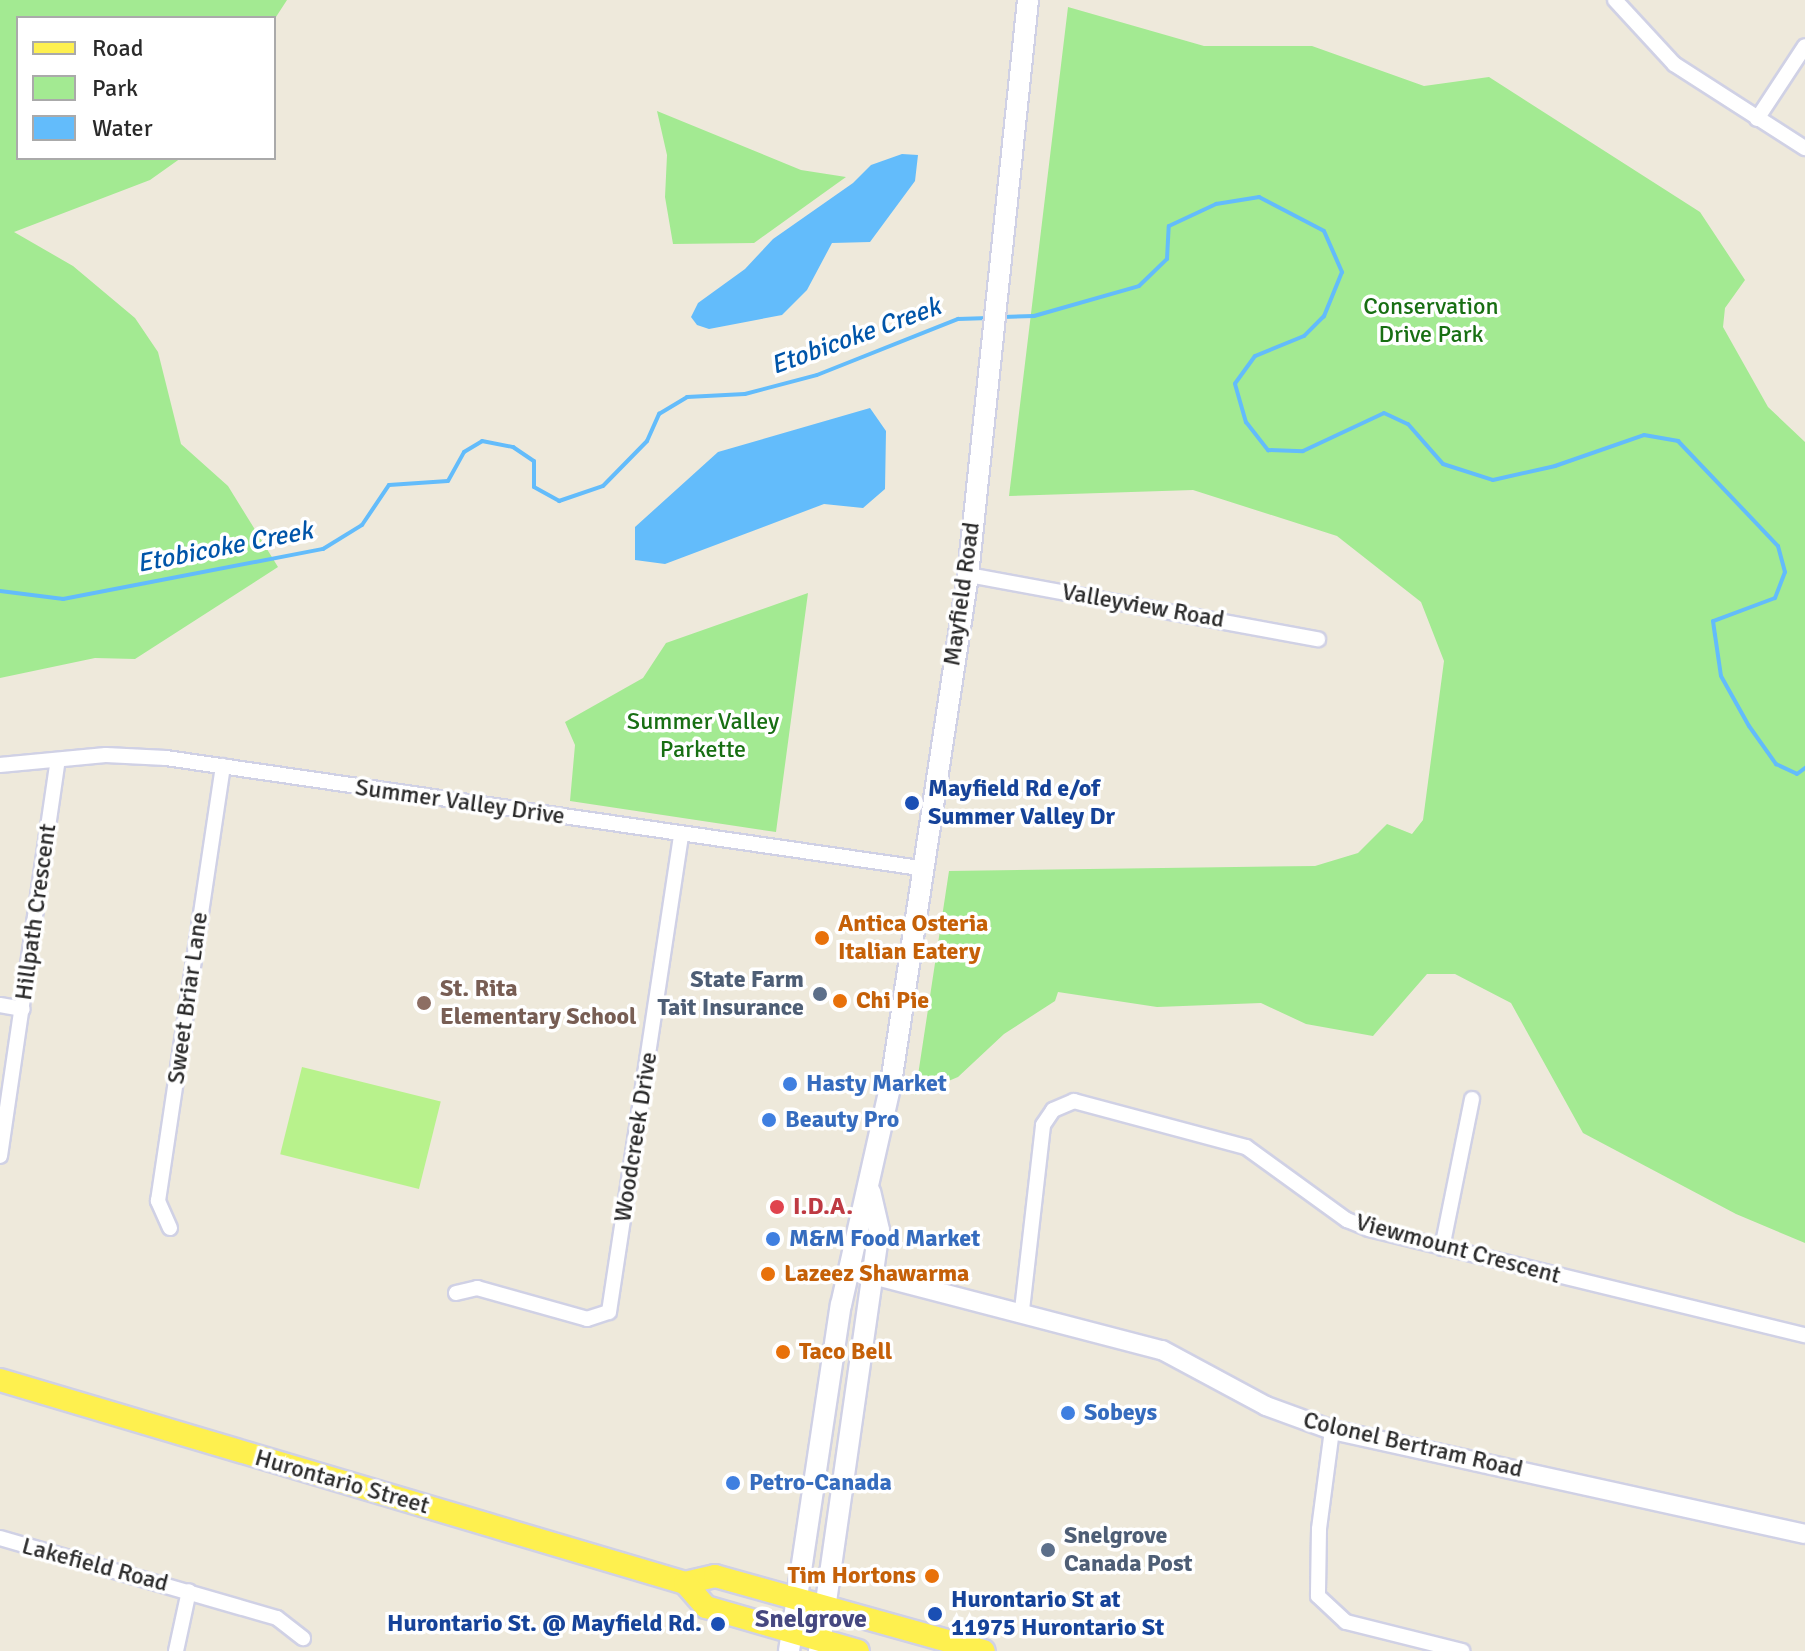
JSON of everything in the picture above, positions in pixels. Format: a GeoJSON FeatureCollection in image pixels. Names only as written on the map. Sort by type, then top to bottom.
{"type":"FeatureCollection","features":[{"type":"Feature","properties":{"kind":"main road","name":"Mayfield Road"},"geometry":{"type":"LineString","coordinates":[[791,1641],[850,1269],[891,1083],[920,868],[968,575],[1028,0]]}},
{"type":"Feature","properties":{"kind":"main road","name":"Mayfield Road"},"geometry":{"type":"LineString","coordinates":[[820,1646],[879,1230],[868,1185]]}},
{"type":"Feature","properties":{"kind":"main road","name":"Hurontario Street"},"geometry":{"type":"LineString","coordinates":[[0,1380],[685,1583],[715,1576],[984,1651]]}},
{"type":"Feature","properties":{"kind":"main road","name":"Hurontario Street"},"geometry":{"type":"LineString","coordinates":[[685,1583],[706,1607],[791,1641],[858,1651]]}},
{"type":"Feature","properties":{"kind":"street"},"geometry":{"type":"LineString","coordinates":[[1615,0],[1674,64],[1805,148]]}},
{"type":"Feature","properties":{"kind":"street"},"geometry":{"type":"LineString","coordinates":[[1757,119],[1805,46]]}},
{"type":"Feature","properties":{"kind":"street","name":"Valleyview Road"},"geometry":{"type":"LineString","coordinates":[[968,575],[1318,639]]}},
{"type":"Feature","properties":{"kind":"street","name":"Summer Valley Drive"},"geometry":{"type":"LineString","coordinates":[[0,765],[138,755],[920,868]]}},
{"type":"Feature","properties":{"kind":"street","name":"Hillpath Crescent"},"geometry":{"type":"LineString","coordinates":[[0,1156],[57,763]]}},
{"type":"Feature","properties":{"kind":"street","name":"Sweet Briar Lane"},"geometry":{"type":"LineString","coordinates":[[170,1228],[158,1201],[223,766]]}},
{"type":"Feature","properties":{"kind":"street","name":"Woodcreek Drive"},"geometry":{"type":"LineString","coordinates":[[456,1293],[477,1288],[587,1319],[609,1312],[681,834]]}},
{"type":"Feature","properties":{"kind":"street"},"geometry":{"type":"LineString","coordinates":[[0,1005],[23,1009]]}},
{"type":"Feature","properties":{"kind":"street"},"geometry":{"type":"LineString","coordinates":[[1442,1248],[1472,1099]]}},
{"type":"Feature","properties":{"kind":"street","name":"Viewmount Crescent"},"geometry":{"type":"LineString","coordinates":[[1022,1310],[1043,1125],[1053,1110],[1074,1101],[1222,1137],[1270,1162],[1347,1220],[1442,1248],[1805,1335]]}},
{"type":"Feature","properties":{"kind":"street","name":"Colonel Bertram Road"},"geometry":{"type":"LineString","coordinates":[[850,1269],[1022,1310],[1187,1359],[1266,1406],[1332,1430],[1805,1534]]}},
{"type":"Feature","properties":{"kind":"street"},"geometry":{"type":"LineString","coordinates":[[1332,1430],[1319,1529],[1318,1596],[1346,1622],[1462,1651]]}},
{"type":"Feature","properties":{"kind":"street","name":"Lakefield Road"},"geometry":{"type":"LineString","coordinates":[[0,1538],[277,1618],[303,1638]]}},
{"type":"Feature","properties":{"kind":"street"},"geometry":{"type":"LineString","coordinates":[[176,1651],[189,1591]]}},
{"type":"Feature","properties":{"kind":"green space"},"geometry":{"type":"Polygon","coordinates":[[[0,0],[287,0],[276,17],[16,16],[16,160],[178,160],[150,180],[14,232],[73,266],[135,318],[158,352],[181,444],[228,486],[278,567],[135,659],[95,658],[0,678],[0,0]]]}},
{"type":"Feature","properties":{"kind":"green space","name":"Conservation Drive Park"},"geometry":{"type":"Polygon","coordinates":[[[1068,7],[1204,46],[1312,46],[1424,86],[1489,77],[1700,212],[1745,280],[1725,308],[1723,327],[1768,407],[1805,442],[1805,1243],[1736,1214],[1583,1133],[1511,1003],[1455,974],[1427,974],[1373,1036],[1306,1024],[1261,1003],[1157,1007],[1058,992],[1055,1001],[1004,1034],[958,1077],[915,1095],[949,871],[1315,866],[1358,853],[1387,824],[1412,834],[1423,820],[1444,661],[1421,602],[1337,536],[1193,490],[1009,496],[1068,7]]]}},
{"type":"Feature","properties":{"kind":"green space"},"geometry":{"type":"Polygon","coordinates":[[[657,111],[801,170],[846,177],[754,243],[673,244],[665,197],[667,155],[657,111]]]}},
{"type":"Feature","properties":{"kind":"green space","name":"Summer Valley Parkette"},"geometry":{"type":"Polygon","coordinates":[[[808,593],[776,832],[570,801],[575,745],[565,722],[643,678],[666,643],[808,593]]]}},
{"type":"Feature","properties":{"kind":"green space"},"geometry":{"type":"Polygon","coordinates":[[[302,1067],[441,1102],[419,1189],[280,1154],[302,1067]]]}},
{"type":"Feature","properties":{"kind":"water"},"geometry":{"type":"Polygon","coordinates":[[[902,154],[918,155],[915,181],[870,242],[832,243],[807,290],[782,315],[709,329],[697,325],[691,317],[698,303],[745,269],[773,239],[853,183],[871,165],[902,154]]]}},
{"type":"Feature","properties":{"kind":"water"},"geometry":{"type":"Polygon","coordinates":[[[870,408],[886,431],[885,489],[863,508],[824,504],[665,564],[635,560],[635,527],[718,452],[870,408]]]}},
{"type":"Feature","properties":{"kind":"waterway","name":"Etobicoke Creek"},"geometry":{"type":"LineString","coordinates":[[1002,317],[1034,316],[1139,286],[1167,259],[1169,226],[1216,204],[1259,197],[1324,231],[1342,272],[1324,316],[1304,336],[1255,356],[1235,384],[1246,422],[1268,450],[1303,451],[1384,413],[1408,424],[1443,464],[1493,480],[1555,466],[1644,435],[1678,441],[1778,546],[1785,572],[1775,598],[1713,621],[1721,676],[1749,726],[1776,764],[1797,774],[1805,768]]}},
{"type":"Feature","properties":{"kind":"waterway","name":"Etobicoke Creek"},"geometry":{"type":"LineString","coordinates":[[0,591],[63,599],[323,549],[362,525],[389,485],[448,481],[464,452],[482,441],[513,447],[534,461],[534,487],[559,501],[603,486],[647,441],[659,414],[687,397],[745,394],[817,375],[958,319],[989,318]]}},
{"type":"Feature","properties":{"kind":"place","name":"Mayfield Rd e/of Summer Valley Dr"},"geometry":{"type":"Point","coordinates":[912,803]}},
{"type":"Feature","properties":{"kind":"place","name":"Antica Osteria Italian Eatery"},"geometry":{"type":"Point","coordinates":[822,938]}},
{"type":"Feature","properties":{"kind":"place","name":"State Farm Tait Insurance"},"geometry":{"type":"Point","coordinates":[820,994]}},
{"type":"Feature","properties":{"kind":"place","name":"Chi Pie"},"geometry":{"type":"Point","coordinates":[840,1001]}},
{"type":"Feature","properties":{"kind":"place","name":"St. Rita Elementary School"},"geometry":{"type":"Point","coordinates":[424,1003]}},
{"type":"Feature","properties":{"kind":"place","name":"Hasty Market"},"geometry":{"type":"Point","coordinates":[790,1084]}},
{"type":"Feature","properties":{"kind":"place","name":"Beauty Pro"},"geometry":{"type":"Point","coordinates":[769,1120]}},
{"type":"Feature","properties":{"kind":"place","name":"I.D.A."},"geometry":{"type":"Point","coordinates":[777,1207]}},
{"type":"Feature","properties":{"kind":"place","name":"M&M Food Market"},"geometry":{"type":"Point","coordinates":[773,1239]}},
{"type":"Feature","properties":{"kind":"place","name":"Lazeez Shawarma"},"geometry":{"type":"Point","coordinates":[768,1274]}},
{"type":"Feature","properties":{"kind":"place","name":"Taco Bell"},"geometry":{"type":"Point","coordinates":[783,1352]}},
{"type":"Feature","properties":{"kind":"place","name":"Sobeys"},"geometry":{"type":"Point","coordinates":[1068,1413]}},
{"type":"Feature","properties":{"kind":"place","name":"Petro-Canada"},"geometry":{"type":"Point","coordinates":[733,1483]}},
{"type":"Feature","properties":{"kind":"place","name":"Snelgrove Canada Post"},"geometry":{"type":"Point","coordinates":[1048,1550]}},
{"type":"Feature","properties":{"kind":"place","name":"Tim Hortons"},"geometry":{"type":"Point","coordinates":[932,1576]}},
{"type":"Feature","properties":{"kind":"place","name":"Hurontario St at 11975 Hurontario St"},"geometry":{"type":"Point","coordinates":[935,1614]}},
{"type":"Feature","properties":{"kind":"place","name":"Hurontario St. @ Mayfield Rd."},"geometry":{"type":"Point","coordinates":[718,1624]}},
{"type":"Feature","properties":{"kind":"district","name":"Snelgrove"},"geometry":{"type":"Point","coordinates":[811,1620]}}]}
